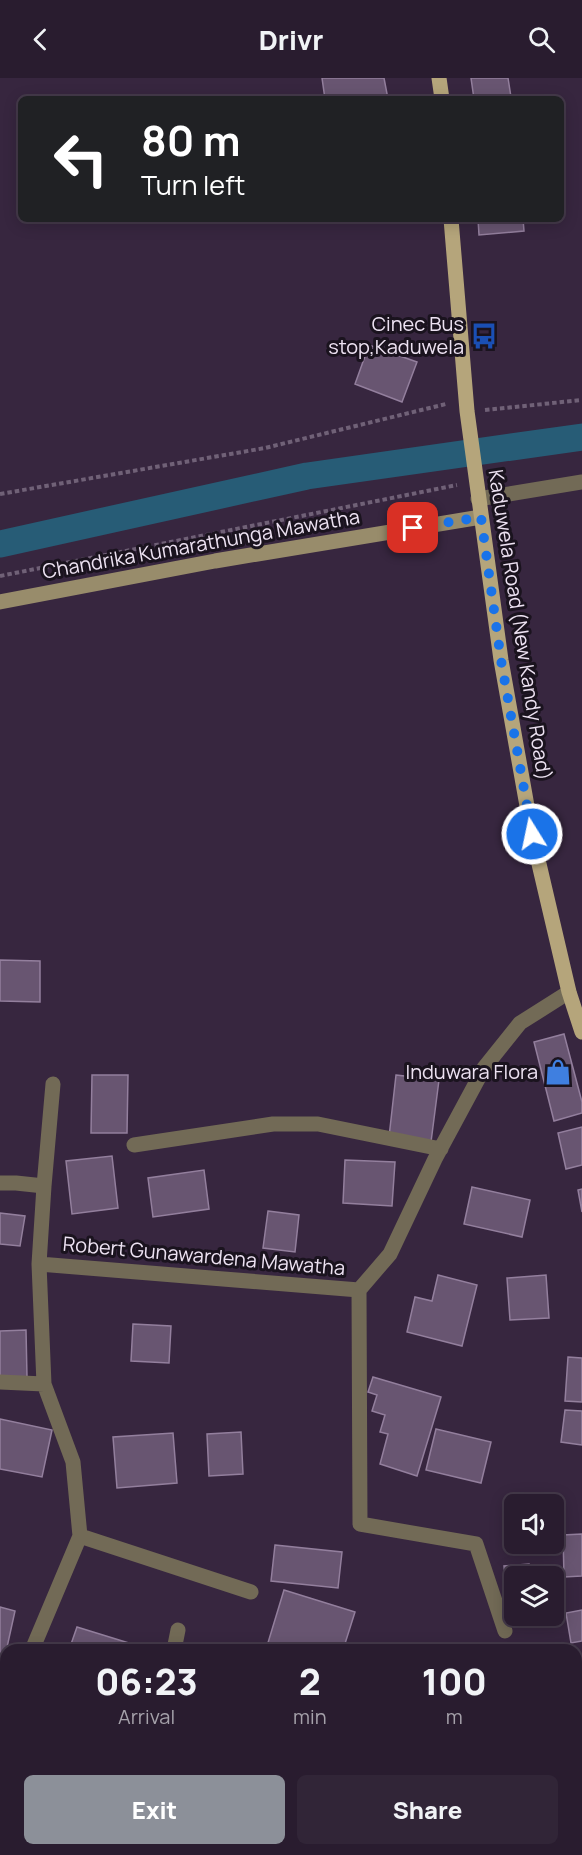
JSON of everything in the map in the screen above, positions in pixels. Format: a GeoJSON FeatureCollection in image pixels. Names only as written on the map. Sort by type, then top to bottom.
{"type":"FeatureCollection","features":[{"type":"Feature","properties":{"kind":"main road"},"geometry":{"type":"LineString","coordinates":[[439,78],[442,96]]}},
{"type":"Feature","properties":{"kind":"main road","name":"Kaduwela Road (New Kandy Road)"},"geometry":{"type":"LineString","coordinates":[[451,222],[466,405],[501,660],[530,823],[569,992],[582,1032]]}},
{"type":"Feature","properties":{"kind":"main road","name":"Chandrika Kumarathunga Mawatha"},"geometry":{"type":"LineString","coordinates":[[0,602],[215,561],[481,517]]}},
{"type":"Feature","properties":{"kind":"street"},"geometry":{"type":"LineString","coordinates":[[478,499],[582,482]]}},
{"type":"Feature","properties":{"kind":"street","name":"Robert Gunawardena Mawatha"},"geometry":{"type":"LineString","coordinates":[[35,1644],[80,1536],[73,1462],[44,1384],[39,1264],[359,1290],[390,1254],[441,1149],[484,1068],[520,1023],[569,992]]}},
{"type":"Feature","properties":{"kind":"street"},"geometry":{"type":"LineString","coordinates":[[39,1264],[53,1084]]}},
{"type":"Feature","properties":{"kind":"street"},"geometry":{"type":"LineString","coordinates":[[134,1145],[273,1124],[318,1124],[441,1149]]}},
{"type":"Feature","properties":{"kind":"street"},"geometry":{"type":"LineString","coordinates":[[0,1183],[44,1186]]}},
{"type":"Feature","properties":{"kind":"street"},"geometry":{"type":"LineString","coordinates":[[359,1290],[360,1524],[476,1544],[505,1631]]}},
{"type":"Feature","properties":{"kind":"street"},"geometry":{"type":"LineString","coordinates":[[0,1382],[44,1384]]}},
{"type":"Feature","properties":{"kind":"street"},"geometry":{"type":"LineString","coordinates":[[80,1536],[251,1592]]}},
{"type":"Feature","properties":{"kind":"street"},"geometry":{"type":"LineString","coordinates":[[175,1644],[178,1630]]}},
{"type":"Feature","properties":{"kind":"path"},"geometry":{"type":"LineString","coordinates":[[0,494],[265,448],[356,426],[466,405],[547,405],[582,400]]}},
{"type":"Feature","properties":{"kind":"path"},"geometry":{"type":"LineString","coordinates":[[0,576],[475,481]]}},
{"type":"Feature","properties":{"kind":"building"},"geometry":{"type":"Polygon","coordinates":[[[322,78],[384,78],[387,96],[325,96],[322,78]]]}},
{"type":"Feature","properties":{"kind":"building"},"geometry":{"type":"Polygon","coordinates":[[[471,78],[508,78],[511,96],[474,96],[471,78]]]}},
{"type":"Feature","properties":{"kind":"building"},"geometry":{"type":"Polygon","coordinates":[[[478,222],[523,222],[524,231],[479,235],[478,222]]]}},
{"type":"Feature","properties":{"kind":"building"},"geometry":{"type":"Polygon","coordinates":[[[369,345],[417,362],[402,402],[355,384],[369,345]]]}},
{"type":"Feature","properties":{"kind":"building"},"geometry":{"type":"Polygon","coordinates":[[[0,960],[40,961],[40,1002],[0,1001],[0,960]]]}},
{"type":"Feature","properties":{"kind":"building","name":"Induwara Flora"},"geometry":{"type":"Polygon","coordinates":[[[564,1034],[582,1102],[582,1113],[554,1121],[534,1042],[564,1034]]]}},
{"type":"Feature","properties":{"kind":"building"},"geometry":{"type":"Polygon","coordinates":[[[92,1075],[128,1075],[127,1133],[91,1133],[92,1075]]]}},
{"type":"Feature","properties":{"kind":"building"},"geometry":{"type":"Polygon","coordinates":[[[396,1075],[439,1080],[431,1142],[389,1137],[396,1075]]]}},
{"type":"Feature","properties":{"kind":"building"},"geometry":{"type":"Polygon","coordinates":[[[582,1127],[582,1165],[566,1169],[558,1133],[582,1127]]]}},
{"type":"Feature","properties":{"kind":"building"},"geometry":{"type":"Polygon","coordinates":[[[112,1156],[118,1208],[72,1214],[66,1161],[112,1156]]]}},
{"type":"Feature","properties":{"kind":"building"},"geometry":{"type":"Polygon","coordinates":[[[345,1160],[395,1162],[392,1206],[343,1203],[345,1160]]]}},
{"type":"Feature","properties":{"kind":"building"},"geometry":{"type":"Polygon","coordinates":[[[204,1170],[209,1209],[153,1217],[148,1178],[204,1170]]]}},
{"type":"Feature","properties":{"kind":"building"},"geometry":{"type":"Polygon","coordinates":[[[472,1187],[530,1200],[522,1237],[464,1224],[472,1187]]]}},
{"type":"Feature","properties":{"kind":"building"},"geometry":{"type":"Polygon","coordinates":[[[582,1189],[582,1212],[578,1190],[582,1189]]]}},
{"type":"Feature","properties":{"kind":"building"},"geometry":{"type":"Polygon","coordinates":[[[268,1211],[299,1215],[295,1252],[263,1248],[268,1211]]]}},
{"type":"Feature","properties":{"kind":"building"},"geometry":{"type":"Polygon","coordinates":[[[0,1213],[25,1216],[20,1246],[0,1244],[0,1213]]]}},
{"type":"Feature","properties":{"kind":"building"},"geometry":{"type":"Polygon","coordinates":[[[438,1275],[477,1285],[462,1346],[407,1332],[415,1297],[432,1301],[438,1275]]]}},
{"type":"Feature","properties":{"kind":"building"},"geometry":{"type":"Polygon","coordinates":[[[546,1275],[549,1318],[510,1320],[507,1278],[546,1275]]]}},
{"type":"Feature","properties":{"kind":"building"},"geometry":{"type":"Polygon","coordinates":[[[133,1324],[171,1326],[169,1363],[131,1361],[133,1324]]]}},
{"type":"Feature","properties":{"kind":"building"},"geometry":{"type":"Polygon","coordinates":[[[26,1330],[27,1377],[0,1378],[0,1331],[26,1330]]]}},
{"type":"Feature","properties":{"kind":"building"},"geometry":{"type":"Polygon","coordinates":[[[568,1357],[582,1358],[582,1402],[565,1401],[568,1357]]]}},
{"type":"Feature","properties":{"kind":"building"},"geometry":{"type":"Polygon","coordinates":[[[373,1377],[441,1397],[417,1476],[380,1464],[388,1434],[380,1432],[385,1415],[372,1411],[377,1395],[368,1392],[373,1377]]]}},
{"type":"Feature","properties":{"kind":"building"},"geometry":{"type":"Polygon","coordinates":[[[565,1410],[582,1411],[582,1445],[561,1442],[565,1410]]]}},
{"type":"Feature","properties":{"kind":"building"},"geometry":{"type":"Polygon","coordinates":[[[0,1419],[52,1430],[42,1477],[0,1469],[0,1419]]]}},
{"type":"Feature","properties":{"kind":"building"},"geometry":{"type":"Polygon","coordinates":[[[436,1429],[491,1442],[481,1483],[426,1470],[436,1429]]]}},
{"type":"Feature","properties":{"kind":"building"},"geometry":{"type":"Polygon","coordinates":[[[241,1432],[243,1474],[209,1476],[207,1434],[241,1432]]]}},
{"type":"Feature","properties":{"kind":"building"},"geometry":{"type":"Polygon","coordinates":[[[173,1433],[177,1483],[117,1488],[113,1437],[173,1433]]]}},
{"type":"Feature","properties":{"kind":"building"},"geometry":{"type":"Polygon","coordinates":[[[582,1534],[582,1576],[564,1577],[564,1535],[582,1534]]]}},
{"type":"Feature","properties":{"kind":"building"},"geometry":{"type":"Polygon","coordinates":[[[275,1545],[342,1552],[338,1588],[271,1581],[275,1545]]]}},
{"type":"Feature","properties":{"kind":"building"},"geometry":{"type":"Polygon","coordinates":[[[529,1564],[529,1566],[504,1566],[529,1564]]]}},
{"type":"Feature","properties":{"kind":"building"},"geometry":{"type":"Polygon","coordinates":[[[284,1590],[355,1612],[345,1644],[268,1644],[284,1590]]]}},
{"type":"Feature","properties":{"kind":"building"},"geometry":{"type":"Polygon","coordinates":[[[0,1607],[15,1611],[8,1644],[0,1644],[0,1607]]]}},
{"type":"Feature","properties":{"kind":"building"},"geometry":{"type":"Polygon","coordinates":[[[582,1610],[582,1641],[571,1643],[566,1613],[582,1610]]]}},
{"type":"Feature","properties":{"kind":"building"},"geometry":{"type":"Polygon","coordinates":[[[77,1627],[132,1644],[71,1644],[77,1627]]]}},
{"type":"Feature","properties":{"kind":"waterway"},"geometry":{"type":"LineString","coordinates":[[0,544],[307,476],[582,437]]}},
{"type":"Feature","properties":{"kind":"place","name":"Cinec Bus stop,Kaduwela"},"geometry":{"type":"Point","coordinates":[484,336]}},
{"type":"Feature","properties":{"kind":"place","name":"Induwara Flora"},"geometry":{"type":"Point","coordinates":[558,1072]}},
{"type":"Feature","properties":{"kind":"route"},"geometry":{"type":"LineString","coordinates":[[413,528],[481,517],[501,660],[532,834]]}}]}
